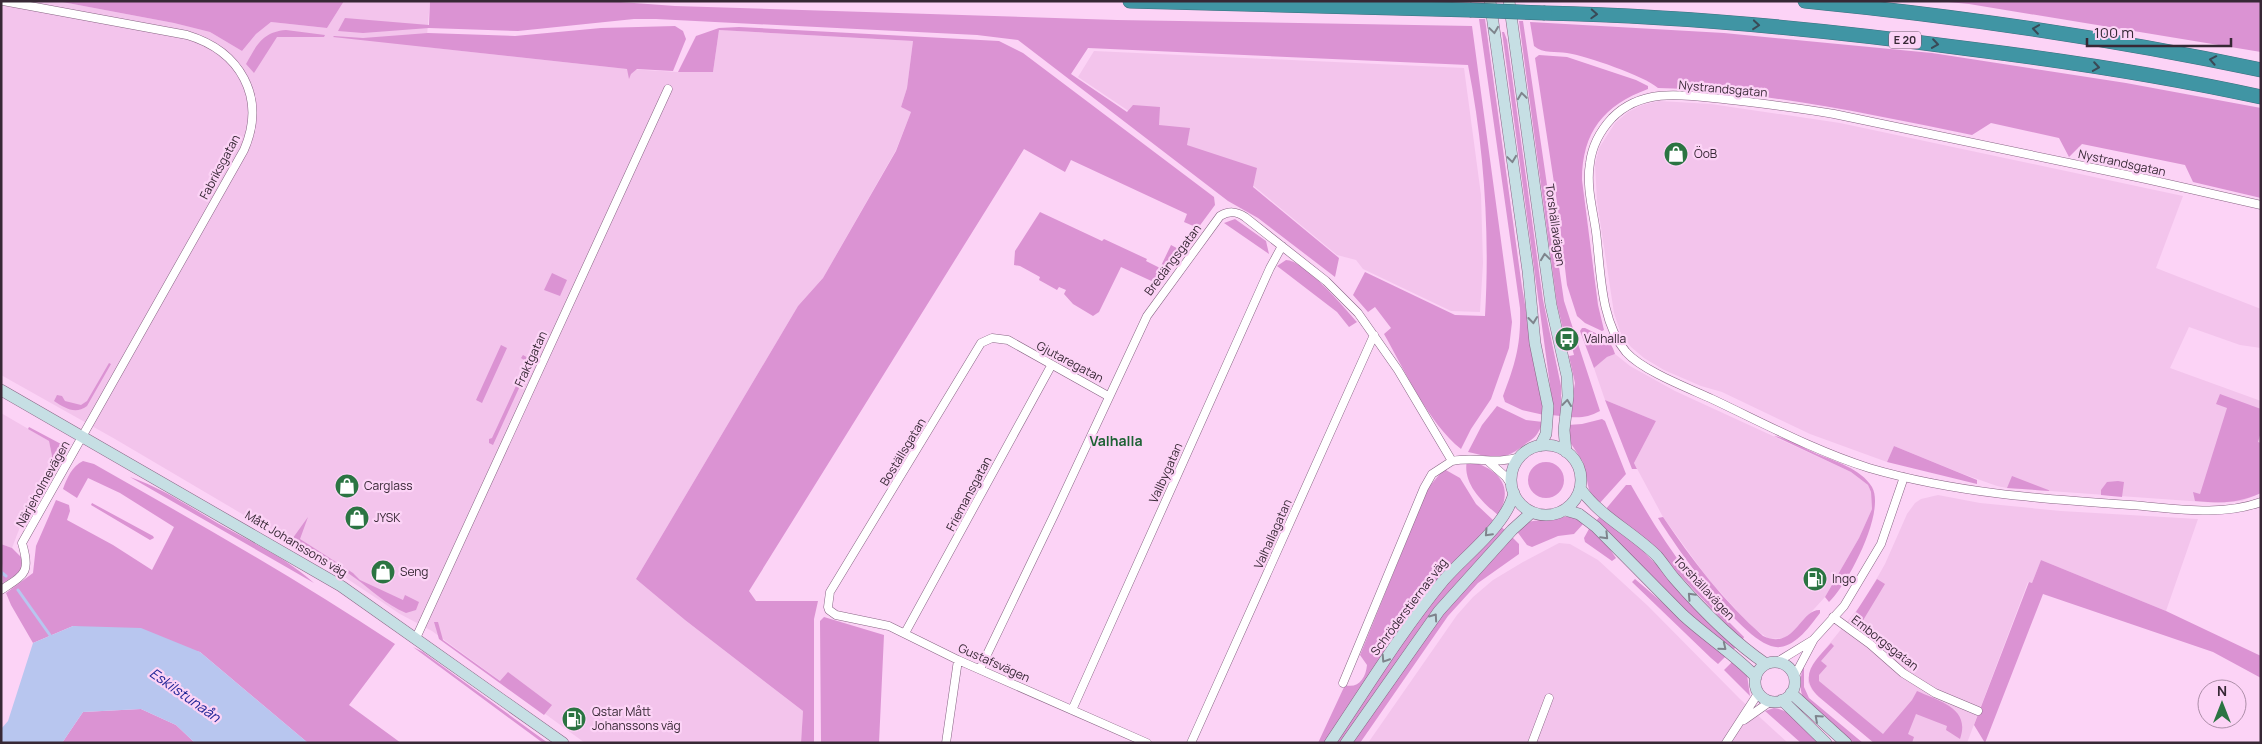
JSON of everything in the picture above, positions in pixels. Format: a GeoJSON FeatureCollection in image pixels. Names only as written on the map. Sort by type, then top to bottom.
{"type":"FeatureCollection","features":[{"type":"Feature","properties":{"kind":"highway","name":"E 20"},"geometry":{"type":"LineString","coordinates":[[1130,1],[1470,10],[1730,22],[1874,36],[2023,56],[2261,97]]}},
{"type":"Feature","properties":{"kind":"highway","name":"E 20"},"geometry":{"type":"LineString","coordinates":[[1805,1],[1978,21],[2072,35],[2261,70]]}},
{"type":"Feature","properties":{"kind":"main road"},"geometry":{"type":"LineString","coordinates":[[1490,1],[1527,261],[1535,343],[1548,406],[1546,434],[1540,446]]}},
{"type":"Feature","properties":{"kind":"main road","name":"Torshällavägen"},"geometry":{"type":"LineString","coordinates":[[1509,1],[1551,306],[1567,376],[1568,396],[1564,430],[1566,452]]}},
{"type":"Feature","properties":{"kind":"main road","name":"Mått Johanssons väg"},"geometry":{"type":"LineString","coordinates":[[1,390],[341,586],[563,743]]}},
{"type":"Feature","properties":{"kind":"main road"},"geometry":{"type":"LineString","coordinates":[[1540,446],[1554,446],[1566,452],[1579,468],[1580,488],[1575,500],[1565,510],[1546,515],[1532,512],[1521,504],[1513,490],[1512,473],[1520,458],[1527,451],[1540,446]]}},
{"type":"Feature","properties":{"kind":"main road","name":"Torshällavägen"},"geometry":{"type":"LineString","coordinates":[[1580,488],[1592,502],[1658,558],[1673,577],[1716,622],[1771,663]]}},
{"type":"Feature","properties":{"kind":"main road","name":"Schröderstiernas väg"},"geometry":{"type":"LineString","coordinates":[[1330,743],[1395,645],[1443,580],[1500,520],[1511,505],[1513,490]]}},
{"type":"Feature","properties":{"kind":"main road"},"geometry":{"type":"LineString","coordinates":[[1565,510],[1579,514],[1596,527],[1688,620],[1725,647],[1756,678]]}},
{"type":"Feature","properties":{"kind":"main road","name":"Schröderstiernas väg"},"geometry":{"type":"LineString","coordinates":[[1346,743],[1438,610],[1512,530],[1532,512]]}},
{"type":"Feature","properties":{"kind":"main road"},"geometry":{"type":"LineString","coordinates":[[1782,698],[1794,678],[1788,667],[1771,663],[1760,669],[1756,678],[1756,686],[1759,692],[1782,698],[1846,743]]}},
{"type":"Feature","properties":{"kind":"main road"},"geometry":{"type":"LineString","coordinates":[[1782,698],[1826,743]]}},
{"type":"Feature","properties":{"kind":"street","name":"Fabriksgatan"},"geometry":{"type":"LineString","coordinates":[[3,1],[187,35],[208,42],[227,55],[238,67],[245,80],[251,103],[252,125],[244,150],[82,436]]}},
{"type":"Feature","properties":{"kind":"street","name":"Fraktgatan"},"geometry":{"type":"LineString","coordinates":[[416,638],[668,89]]}},
{"type":"Feature","properties":{"kind":"street","name":"Nystrandsgatan"},"geometry":{"type":"LineString","coordinates":[[2261,205],[2146,178],[1793,107],[1683,95],[1660,95],[1636,101],[1616,114],[1595,143],[1588,178],[1606,308],[1615,334],[1626,352],[1655,372],[1843,459],[1904,477],[1966,490],[2050,500],[2231,510],[2261,502]]}},
{"type":"Feature","properties":{"kind":"street","name":"Bredängsgatan"},"geometry":{"type":"LineString","coordinates":[[980,670],[1146,316],[1220,216],[1228,212],[1239,213],[1341,294],[1374,335],[1398,370],[1452,461]]}},
{"type":"Feature","properties":{"kind":"street","name":"Vallbygatan"},"geometry":{"type":"LineString","coordinates":[[1072,710],[1270,268],[1282,246]]}},
{"type":"Feature","properties":{"kind":"street","name":"Valhallagatan"},"geometry":{"type":"LineString","coordinates":[[1191,743],[1374,335]]}},
{"type":"Feature","properties":{"kind":"street","name":"Boställsgatan"},"geometry":{"type":"LineString","coordinates":[[830,610],[828,602],[830,592],[981,344],[987,339],[999,338],[1021,348]]}},
{"type":"Feature","properties":{"kind":"street","name":"Gjutaregatan"},"geometry":{"type":"LineString","coordinates":[[1021,348],[1108,396]]}},
{"type":"Feature","properties":{"kind":"street","name":"Friemansgatan"},"geometry":{"type":"LineString","coordinates":[[906,633],[1051,366]]}},
{"type":"Feature","properties":{"kind":"street","name":"Närjeholmevägen"},"geometry":{"type":"LineString","coordinates":[[1,590],[18,579],[26,569],[27,561],[22,543],[82,436]]}},
{"type":"Feature","properties":{"kind":"street"},"geometry":{"type":"LineString","coordinates":[[1452,461],[1474,459],[1489,462],[1506,462],[1520,458]]}},
{"type":"Feature","properties":{"kind":"street","name":"Schröderstiernas väg"},"geometry":{"type":"LineString","coordinates":[[1343,683],[1424,488],[1432,474],[1452,461]]}},
{"type":"Feature","properties":{"kind":"street"},"geometry":{"type":"LineString","coordinates":[[1489,462],[1506,477],[1513,490]]}},
{"type":"Feature","properties":{"kind":"street"},"geometry":{"type":"LineString","coordinates":[[1794,678],[1814,639],[1844,606],[1881,544],[1904,477]]}},
{"type":"Feature","properties":{"kind":"street","name":"Gustafsvägen"},"geometry":{"type":"LineString","coordinates":[[830,610],[836,615],[878,623],[906,633],[958,660],[1147,743]]}},
{"type":"Feature","properties":{"kind":"street","name":"Emborgsgatan"},"geometry":{"type":"LineString","coordinates":[[1833,617],[1870,644],[1903,673],[1935,692],[1978,711]]}},
{"type":"Feature","properties":{"kind":"street"},"geometry":{"type":"LineString","coordinates":[[1771,663],[1814,639]]}},
{"type":"Feature","properties":{"kind":"street"},"geometry":{"type":"LineString","coordinates":[[946,743],[958,660]]}},
{"type":"Feature","properties":{"kind":"street"},"geometry":{"type":"LineString","coordinates":[[1726,743],[1759,692]]}},
{"type":"Feature","properties":{"kind":"street"},"geometry":{"type":"LineString","coordinates":[[1532,743],[1549,698]]}},
{"type":"Feature","properties":{"kind":"street"},"geometry":{"type":"LineString","coordinates":[[1738,725],[1782,698]]}},
{"type":"Feature","properties":{"kind":"shaded area"},"geometry":{"type":"Polygon","coordinates":[[[1,1],[57,1],[174,23],[210,32],[242,51],[256,34],[271,22],[327,28],[344,1],[430,1],[426,47],[627,69],[678,72],[713,72],[719,30],[913,41],[907,88],[901,107],[911,112],[896,150],[823,278],[798,306],[636,579],[685,620],[803,711],[801,743],[585,743],[432,631],[400,614],[313,556],[115,439],[1,375],[1,1]]]}},
{"type":"Feature","properties":{"kind":"shaded area"},"geometry":{"type":"Polygon","coordinates":[[[57,1],[344,1],[327,28],[271,22],[256,34],[242,51],[210,32],[174,23],[57,1]]]}},
{"type":"Feature","properties":{"kind":"shaded area"},"geometry":{"type":"Polygon","coordinates":[[[430,1],[607,1],[675,6],[1117,20],[1472,26],[1512,322],[1509,348],[1491,399],[1471,429],[1461,449],[1438,425],[1418,395],[1384,334],[1391,328],[1375,307],[1368,312],[1353,295],[1365,272],[1455,315],[1485,316],[1487,253],[1482,158],[1468,65],[1088,48],[1071,74],[1127,112],[1133,105],[1160,107],[1159,125],[1190,128],[1187,145],[1257,168],[1253,187],[1339,258],[1335,277],[1258,218],[1228,201],[1018,40],[977,35],[656,19],[634,19],[518,31],[429,28],[363,33],[338,31],[345,18],[429,25],[430,1]]]}},
{"type":"Feature","properties":{"kind":"shaded area"},"geometry":{"type":"Polygon","coordinates":[[[1938,1],[2261,1],[2261,52],[1969,4],[1938,1]]]}},
{"type":"Feature","properties":{"kind":"shaded area"},"geometry":{"type":"Polygon","coordinates":[[[1479,19],[1485,19],[1522,287],[1544,415],[1522,410],[1505,402],[1503,396],[1517,353],[1520,332],[1520,308],[1479,19]]]}},
{"type":"Feature","properties":{"kind":"shaded area"},"geometry":{"type":"Polygon","coordinates":[[[1519,21],[1523,21],[1564,301],[1600,411],[1585,417],[1569,417],[1575,383],[1569,356],[1574,355],[1571,344],[1573,343],[1571,332],[1564,333],[1557,304],[1519,21]]]}},
{"type":"Feature","properties":{"kind":"shaded area"},"geometry":{"type":"Polygon","coordinates":[[[1530,22],[1724,33],[1932,53],[2126,83],[2261,108],[2261,198],[2193,182],[2185,165],[2082,144],[2069,157],[2059,138],[1991,123],[1972,135],[1777,99],[1698,90],[1658,88],[1629,72],[1601,62],[1563,52],[1538,49],[1534,46],[1530,22]]]}},
{"type":"Feature","properties":{"kind":"shaded area"},"geometry":{"type":"Polygon","coordinates":[[[675,26],[683,31],[686,39],[673,71],[637,69],[631,74],[629,79],[627,69],[333,37],[363,38],[428,33],[515,36],[601,28],[675,26]]]}},
{"type":"Feature","properties":{"kind":"shaded area"},"geometry":{"type":"Polygon","coordinates":[[[739,27],[999,41],[1023,53],[1214,197],[1215,205],[1198,228],[1184,222],[1187,214],[1071,160],[1065,172],[1024,149],[749,591],[756,601],[818,601],[814,619],[814,743],[801,743],[803,711],[685,620],[636,579],[798,306],[823,278],[896,151],[911,112],[901,107],[907,88],[913,41],[719,30],[713,72],[678,72],[696,36],[719,28],[739,27]]]}},
{"type":"Feature","properties":{"kind":"shaded area"},"geometry":{"type":"Polygon","coordinates":[[[286,30],[325,35],[324,37],[277,37],[254,73],[246,64],[257,45],[271,33],[286,30]]]}},
{"type":"Feature","properties":{"kind":"shaded area"},"geometry":{"type":"Polygon","coordinates":[[[1502,32],[1504,32],[1507,40],[1543,300],[1561,386],[1561,416],[1551,415],[1552,400],[1502,32]]]}},
{"type":"Feature","properties":{"kind":"shaded area"},"geometry":{"type":"Polygon","coordinates":[[[1094,51],[1464,68],[1481,195],[1483,263],[1480,312],[1451,311],[1363,269],[1356,260],[1337,255],[1255,187],[1145,122],[1078,77],[1094,51]]]}},
{"type":"Feature","properties":{"kind":"shaded area"},"geometry":{"type":"Polygon","coordinates":[[[1539,55],[1567,57],[1636,80],[1648,86],[1648,89],[1619,103],[1598,122],[1591,134],[1583,163],[1582,180],[1598,305],[1604,330],[1602,331],[1585,323],[1577,316],[1567,285],[1558,209],[1535,58],[1539,55]]]}},
{"type":"Feature","properties":{"kind":"shaded area"},"geometry":{"type":"Polygon","coordinates":[[[1659,101],[1711,104],[1840,123],[2183,196],[2156,268],[2261,309],[2261,348],[2240,345],[2189,327],[2170,368],[2261,401],[2261,493],[2242,501],[2218,503],[2007,488],[1963,474],[1894,446],[1887,462],[1810,434],[1722,392],[1701,386],[1664,370],[1644,358],[1631,347],[1621,334],[1614,313],[1597,201],[1595,165],[1599,148],[1615,123],[1628,112],[1642,105],[1659,101]]]}},
{"type":"Feature","properties":{"kind":"shaded area"},"geometry":{"type":"Polygon","coordinates":[[[1040,212],[1102,241],[1104,239],[1147,259],[1146,261],[1160,268],[1171,245],[1184,252],[1158,284],[1121,267],[1099,312],[1093,316],[1073,304],[1064,294],[1066,290],[1059,287],[1057,290],[1039,280],[1040,277],[1020,266],[1014,265],[1015,251],[1040,212]]]}},
{"type":"Feature","properties":{"kind":"shaded area"},"geometry":{"type":"Polygon","coordinates":[[[1235,219],[1266,241],[1269,254],[1224,223],[1235,219]]]}},
{"type":"Feature","properties":{"kind":"shaded area"},"geometry":{"type":"Polygon","coordinates":[[[1286,260],[1294,262],[1313,276],[1357,322],[1349,327],[1337,312],[1277,266],[1286,260]]]}},
{"type":"Feature","properties":{"kind":"shaded area"},"geometry":{"type":"Polygon","coordinates":[[[552,273],[567,280],[560,296],[544,290],[552,273]]]}},
{"type":"Feature","properties":{"kind":"shaded area"},"geometry":{"type":"Polygon","coordinates":[[[1582,328],[1604,338],[1611,344],[1615,354],[1607,357],[1594,368],[1580,331],[1582,328]]]}},
{"type":"Feature","properties":{"kind":"shaded area"},"geometry":{"type":"Polygon","coordinates":[[[501,345],[507,348],[482,403],[476,400],[501,345]]]}},
{"type":"Feature","properties":{"kind":"shaded area"},"geometry":{"type":"Polygon","coordinates":[[[1615,354],[1630,366],[1675,391],[1851,472],[1868,485],[1871,492],[1872,509],[1859,538],[1825,597],[1794,631],[1784,638],[1769,639],[1752,627],[1709,580],[1663,517],[1634,463],[1656,421],[1605,400],[1594,368],[1607,357],[1615,354]]]}},
{"type":"Feature","properties":{"kind":"shaded area"},"geometry":{"type":"Polygon","coordinates":[[[523,355],[530,359],[530,364],[493,445],[489,443],[489,439],[492,438],[527,362],[521,358],[523,355]]]}},
{"type":"Feature","properties":{"kind":"shaded area"},"geometry":{"type":"Polygon","coordinates":[[[109,363],[111,364],[87,406],[83,409],[74,410],[66,408],[54,401],[57,395],[62,396],[65,401],[81,405],[87,401],[109,363]]]}},
{"type":"Feature","properties":{"kind":"shaded area"},"geometry":{"type":"Polygon","coordinates":[[[2220,394],[2261,409],[2261,432],[2258,442],[2261,443],[2261,493],[2229,502],[2195,501],[2193,492],[2200,494],[2227,408],[2216,404],[2220,394]]]}},
{"type":"Feature","properties":{"kind":"shaded area"},"geometry":{"type":"Polygon","coordinates":[[[1605,400],[1656,421],[1634,463],[1637,469],[1632,469],[1605,400]]]}},
{"type":"Feature","properties":{"kind":"shaded area"},"geometry":{"type":"Polygon","coordinates":[[[1497,406],[1526,420],[1543,422],[1537,434],[1516,451],[1503,457],[1492,457],[1468,452],[1482,425],[1497,406]]]}},
{"type":"Feature","properties":{"kind":"shaded area"},"geometry":{"type":"Polygon","coordinates":[[[1,413],[49,441],[52,456],[45,482],[20,527],[12,548],[1,544],[1,413]]]}},
{"type":"Feature","properties":{"kind":"shaded area"},"geometry":{"type":"Polygon","coordinates":[[[1602,419],[1605,421],[1626,474],[1599,504],[1589,490],[1583,462],[1570,442],[1568,425],[1602,419]]]}},
{"type":"Feature","properties":{"kind":"shaded area"},"geometry":{"type":"Polygon","coordinates":[[[29,427],[61,444],[63,448],[53,469],[50,467],[52,456],[49,441],[28,429],[29,427]]]}},
{"type":"Feature","properties":{"kind":"shaded area"},"geometry":{"type":"Polygon","coordinates":[[[1774,436],[1790,441],[1855,470],[1872,487],[1875,498],[1870,530],[1846,580],[1829,602],[1825,597],[1859,538],[1872,509],[1871,492],[1868,485],[1851,472],[1774,436]]]}},
{"type":"Feature","properties":{"kind":"shaded area"},"geometry":{"type":"Polygon","coordinates":[[[1894,446],[1977,480],[1977,484],[1887,462],[1894,446]]]}},
{"type":"Feature","properties":{"kind":"shaded area"},"geometry":{"type":"Polygon","coordinates":[[[1467,460],[1487,468],[1500,479],[1504,486],[1503,504],[1498,515],[1480,498],[1470,484],[1466,468],[1467,460]]]}},
{"type":"Feature","properties":{"kind":"shaded area"},"geometry":{"type":"Polygon","coordinates":[[[83,461],[94,464],[246,551],[395,644],[349,705],[401,743],[308,743],[200,652],[73,626],[33,643],[6,593],[33,573],[36,546],[56,500],[69,505],[70,511],[67,520],[113,545],[152,570],[174,527],[120,493],[88,478],[77,498],[63,489],[73,469],[83,461]]]}},
{"type":"Feature","properties":{"kind":"shaded area"},"geometry":{"type":"Polygon","coordinates":[[[1546,462],[1553,463],[1559,467],[1563,473],[1563,487],[1559,493],[1553,497],[1546,498],[1539,497],[1533,493],[1529,487],[1528,480],[1529,473],[1533,467],[1539,463],[1546,462]]]}},
{"type":"Feature","properties":{"kind":"shaded area"},"geometry":{"type":"Polygon","coordinates":[[[1444,469],[1460,478],[1476,504],[1494,521],[1417,604],[1324,743],[1318,743],[1345,685],[1357,684],[1365,674],[1367,665],[1360,655],[1428,488],[1444,469]]]}},
{"type":"Feature","properties":{"kind":"shaded area"},"geometry":{"type":"Polygon","coordinates":[[[2012,476],[2051,491],[2007,488],[2012,476]]]}},
{"type":"Feature","properties":{"kind":"shaded area"},"geometry":{"type":"Polygon","coordinates":[[[130,477],[165,492],[268,551],[314,583],[130,477]]]}},
{"type":"Feature","properties":{"kind":"shaded area"},"geometry":{"type":"Polygon","coordinates":[[[2107,482],[2124,482],[2122,497],[2101,495],[2101,490],[2107,482]]]}},
{"type":"Feature","properties":{"kind":"shaded area"},"geometry":{"type":"Polygon","coordinates":[[[1626,485],[1631,485],[1668,546],[1711,602],[1744,637],[1742,641],[1653,547],[1605,510],[1626,485]]]}},
{"type":"Feature","properties":{"kind":"shaded area"},"geometry":{"type":"Polygon","coordinates":[[[1938,495],[1980,503],[2061,511],[2198,519],[2166,611],[2041,560],[2032,583],[2028,582],[1967,743],[1874,743],[1812,690],[1808,682],[1809,675],[1817,659],[1864,601],[1885,564],[1907,514],[1915,503],[1921,499],[1938,495]]]}},
{"type":"Feature","properties":{"kind":"shaded area"},"geometry":{"type":"Polygon","coordinates":[[[92,503],[154,538],[150,540],[91,505],[92,503]]]}},
{"type":"Feature","properties":{"kind":"shaded area"},"geometry":{"type":"Polygon","coordinates":[[[1601,515],[1638,546],[1737,646],[1733,650],[1666,595],[1613,536],[1596,521],[1601,515]]]}},
{"type":"Feature","properties":{"kind":"shaded area"},"geometry":{"type":"Polygon","coordinates":[[[308,517],[300,539],[353,573],[360,580],[403,600],[405,595],[419,602],[416,610],[406,613],[385,601],[332,563],[290,542],[308,517]]]}},
{"type":"Feature","properties":{"kind":"shaded area"},"geometry":{"type":"Polygon","coordinates":[[[1572,517],[1584,523],[1574,534],[1558,536],[1532,547],[1527,545],[1516,530],[1526,522],[1572,517]]]}},
{"type":"Feature","properties":{"kind":"shaded area"},"geometry":{"type":"Polygon","coordinates":[[[1663,517],[1709,580],[1763,636],[1774,639],[1783,638],[1790,634],[1813,611],[1820,610],[1820,613],[1803,634],[1792,643],[1780,647],[1766,644],[1750,633],[1732,615],[1695,572],[1658,518],[1663,517]]]}},
{"type":"Feature","properties":{"kind":"shaded area"},"geometry":{"type":"Polygon","coordinates":[[[1500,526],[1506,531],[1342,743],[1335,743],[1434,597],[1500,526]]]}},
{"type":"Feature","properties":{"kind":"shaded area"},"geometry":{"type":"Polygon","coordinates":[[[1590,527],[1605,542],[1616,558],[1612,561],[1585,542],[1584,538],[1590,527]]]}},
{"type":"Feature","properties":{"kind":"shaded area"},"geometry":{"type":"Polygon","coordinates":[[[1511,536],[1519,544],[1519,554],[1478,583],[1448,616],[1360,743],[1352,743],[1438,620],[1511,536]]]}},
{"type":"Feature","properties":{"kind":"shaded area"},"geometry":{"type":"Polygon","coordinates":[[[1559,543],[1570,544],[1598,560],[1648,606],[1740,699],[1788,743],[1368,743],[1457,615],[1473,597],[1493,580],[1559,543]]]}},
{"type":"Feature","properties":{"kind":"shaded area"},"geometry":{"type":"Polygon","coordinates":[[[1,544],[12,548],[22,558],[23,567],[17,574],[3,583],[1,544]]]}},
{"type":"Feature","properties":{"kind":"shaded area"},"geometry":{"type":"Polygon","coordinates":[[[2041,560],[2166,611],[2261,656],[2261,678],[2213,652],[2043,594],[1985,743],[1974,725],[2029,582],[2032,583],[2041,560]]]}},
{"type":"Feature","properties":{"kind":"shaded area"},"geometry":{"type":"Polygon","coordinates":[[[1635,579],[1699,634],[1728,654],[1718,664],[1632,582],[1635,579]]]}},
{"type":"Feature","properties":{"kind":"shaded area"},"geometry":{"type":"Polygon","coordinates":[[[1877,579],[1885,584],[1859,627],[1856,612],[1877,579]]]}},
{"type":"Feature","properties":{"kind":"shaded area"},"geometry":{"type":"Polygon","coordinates":[[[824,617],[884,635],[879,743],[821,743],[820,621],[824,617]]]}},
{"type":"Feature","properties":{"kind":"shaded area"},"geometry":{"type":"Polygon","coordinates":[[[434,622],[438,622],[443,640],[500,681],[508,672],[552,705],[544,715],[439,639],[434,622]]]}},
{"type":"Feature","properties":{"kind":"shaded area"},"geometry":{"type":"Polygon","coordinates":[[[1831,643],[1834,646],[1821,661],[1827,666],[1819,675],[1819,681],[1883,734],[1912,700],[1917,691],[1943,702],[1957,713],[1961,720],[1962,728],[1960,739],[1946,730],[1947,726],[1916,714],[1908,734],[1914,737],[1912,743],[1874,743],[1819,697],[1809,682],[1809,675],[1814,662],[1831,643]]]}},
{"type":"Feature","properties":{"kind":"shaded area"},"geometry":{"type":"Polygon","coordinates":[[[413,647],[423,652],[548,743],[543,743],[413,647]]]}},
{"type":"Feature","properties":{"kind":"shaded area"},"geometry":{"type":"Polygon","coordinates":[[[1734,660],[1747,675],[1750,696],[1724,670],[1734,660]]]}},
{"type":"Feature","properties":{"kind":"shaded area"},"geometry":{"type":"Polygon","coordinates":[[[1804,663],[1804,687],[1809,698],[1863,743],[1854,743],[1805,701],[1801,687],[1804,663]]]}},
{"type":"Feature","properties":{"kind":"shaded area"},"geometry":{"type":"Polygon","coordinates":[[[1774,708],[1787,712],[1820,743],[1801,743],[1765,711],[1774,708]]]}},
{"type":"Feature","properties":{"kind":"shaded area"},"geometry":{"type":"Polygon","coordinates":[[[141,709],[176,725],[195,743],[62,743],[83,712],[141,709]]]}},
{"type":"Feature","properties":{"kind":"water","name":"Eskilstunaån"},"geometry":{"type":"Polygon","coordinates":[[[73,626],[141,628],[200,652],[308,743],[195,743],[176,725],[141,709],[83,712],[62,743],[1,743],[1,729],[8,721],[33,643],[73,626]]]}},
{"type":"Feature","properties":{"kind":"waterway"},"geometry":{"type":"LineString","coordinates":[[1,572],[6,576]]}},
{"type":"Feature","properties":{"kind":"waterway"},"geometry":{"type":"LineString","coordinates":[[18,590],[52,638]]}},
{"type":"Feature","properties":{"kind":"place","name":"ÖoB"},"geometry":{"type":"Point","coordinates":[1676,154]}},
{"type":"Feature","properties":{"kind":"place","name":"Valhalla"},"geometry":{"type":"Point","coordinates":[1567,339]}},
{"type":"Feature","properties":{"kind":"place","name":"Carglass"},"geometry":{"type":"Point","coordinates":[347,486]}},
{"type":"Feature","properties":{"kind":"place","name":"JYSK"},"geometry":{"type":"Point","coordinates":[357,518]}},
{"type":"Feature","properties":{"kind":"place","name":"Seng"},"geometry":{"type":"Point","coordinates":[383,572]}},
{"type":"Feature","properties":{"kind":"place","name":"Ingo"},"geometry":{"type":"Point","coordinates":[1815,579]}},
{"type":"Feature","properties":{"kind":"place","name":"Qstar Mått Johanssons väg"},"geometry":{"type":"Point","coordinates":[574,719]}},
{"type":"Feature","properties":{"kind":"district","name":"Valhalla"},"geometry":{"type":"Point","coordinates":[1116,441]}}]}
